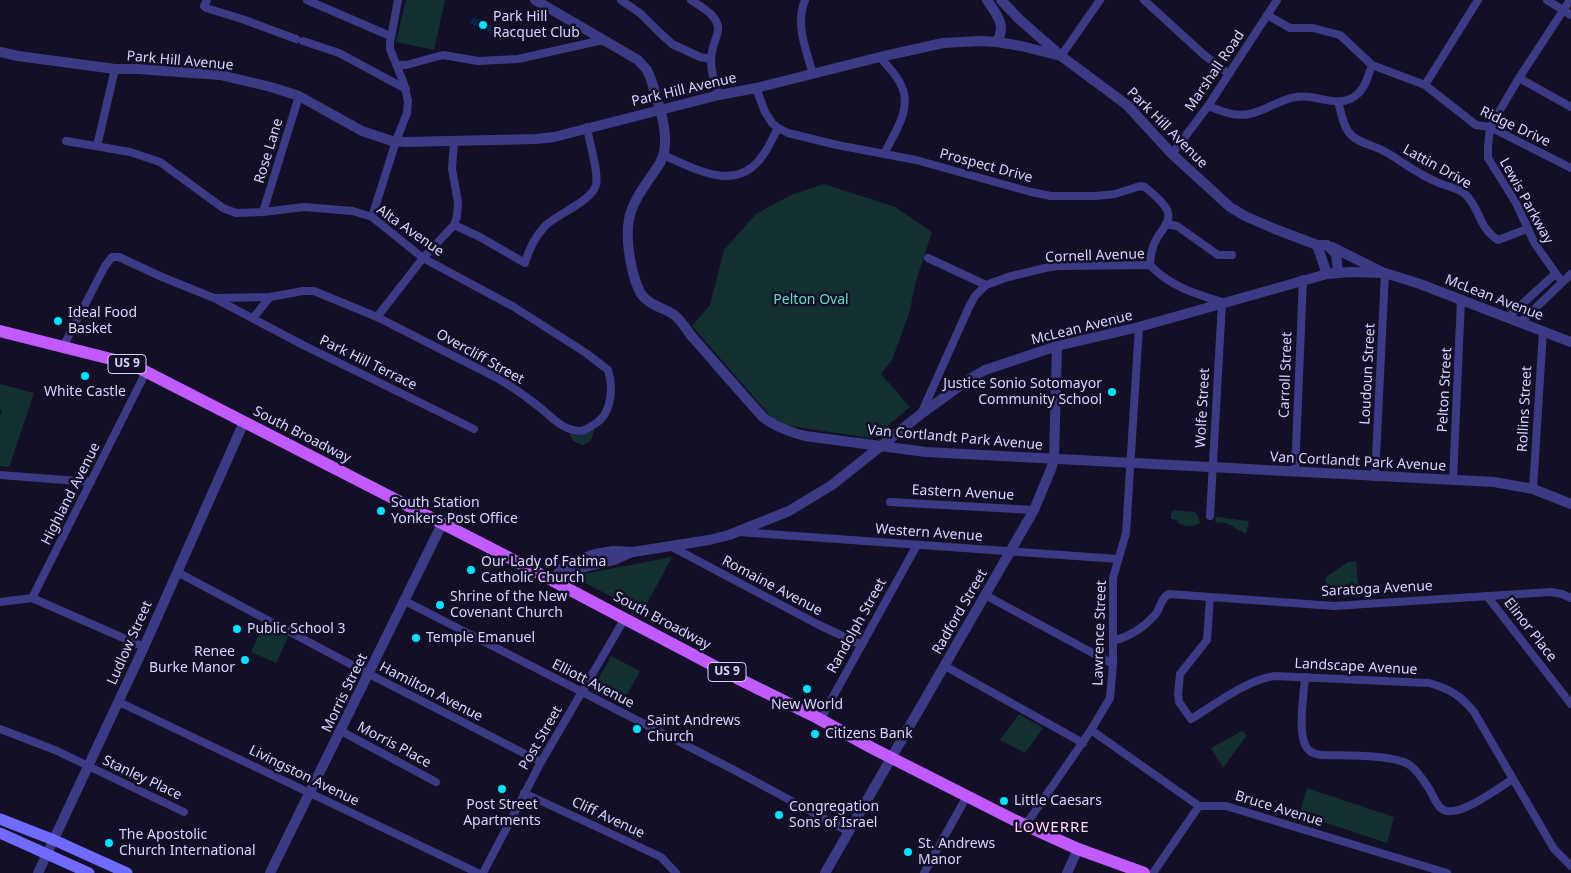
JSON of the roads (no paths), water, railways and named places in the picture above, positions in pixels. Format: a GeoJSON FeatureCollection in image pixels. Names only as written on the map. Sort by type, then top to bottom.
{"type":"FeatureCollection","features":[{"type":"Feature","properties":{"kind":"main road","name":"South Broadway"},"geometry":{"type":"LineString","coordinates":[[0,331],[131,364],[1025,826],[1078,849],[1144,873]]}},
{"type":"Feature","properties":{"kind":"main road"},"geometry":{"type":"LineString","coordinates":[[0,819],[54,840],[127,873]]}},
{"type":"Feature","properties":{"kind":"main road"},"geometry":{"type":"LineString","coordinates":[[0,832],[89,873]]}},
{"type":"Feature","properties":{"kind":"street"},"geometry":{"type":"LineString","coordinates":[[207,0],[204,6],[206,8],[339,53],[406,90]]}},
{"type":"Feature","properties":{"kind":"street"},"geometry":{"type":"LineString","coordinates":[[307,0],[390,36]]}},
{"type":"Feature","properties":{"kind":"street"},"geometry":{"type":"LineString","coordinates":[[372,217],[407,113],[408,101],[406,90],[390,49],[390,36],[398,0]]}},
{"type":"Feature","properties":{"kind":"street","name":"Van Cortlandt Park Avenue"},"geometry":{"type":"LineString","coordinates":[[535,0],[644,65],[651,79],[666,140],[663,155],[632,208],[629,219],[628,237],[634,271],[640,291],[651,302],[673,314],[681,322],[692,337],[770,423],[791,433],[805,436],[926,452],[1494,482],[1533,489],[1571,504]]}},
{"type":"Feature","properties":{"kind":"street"},"geometry":{"type":"LineString","coordinates":[[621,0],[641,14],[672,44],[700,57],[710,59]]}},
{"type":"Feature","properties":{"kind":"street"},"geometry":{"type":"LineString","coordinates":[[691,0],[713,15],[717,24],[718,32],[710,59],[719,95]]}},
{"type":"Feature","properties":{"kind":"street"},"geometry":{"type":"LineString","coordinates":[[805,0],[800,20],[813,74]]}},
{"type":"Feature","properties":{"kind":"street"},"geometry":{"type":"LineString","coordinates":[[987,0],[1001,24],[1002,30],[997,42]]}},
{"type":"Feature","properties":{"kind":"street"},"geometry":{"type":"LineString","coordinates":[[1001,0],[1020,20],[1061,56],[1100,0]]}},
{"type":"Feature","properties":{"kind":"street"},"geometry":{"type":"LineString","coordinates":[[1144,0],[1203,54],[1229,74]]}},
{"type":"Feature","properties":{"kind":"street","name":"Marshall Road"},"geometry":{"type":"LineString","coordinates":[[1172,154],[1208,106],[1277,0]]}},
{"type":"Feature","properties":{"kind":"street"},"geometry":{"type":"LineString","coordinates":[[1425,85],[1478,0]]}},
{"type":"Feature","properties":{"kind":"street"},"geometry":{"type":"LineString","coordinates":[[1547,0],[1571,16]]}},
{"type":"Feature","properties":{"kind":"street","name":"Lewis Parkway"},"geometry":{"type":"LineString","coordinates":[[1562,282],[1535,244],[1516,203],[1488,158],[1488,147],[1490,127],[1519,78],[1570,0]]}},
{"type":"Feature","properties":{"kind":"street","name":"Ridge Drive"},"geometry":{"type":"LineString","coordinates":[[1267,15],[1290,28],[1313,28],[1340,35],[1372,65],[1425,85],[1476,125],[1490,127],[1571,168]]}},
{"type":"Feature","properties":{"kind":"street"},"geometry":{"type":"LineString","coordinates":[[397,65],[442,55],[478,61],[518,60],[603,40]]}},
{"type":"Feature","properties":{"kind":"street","name":"Park Hill Avenue"},"geometry":{"type":"LineString","coordinates":[[0,52],[116,69],[220,75],[299,96],[362,131],[396,141],[454,141],[554,137],[719,95],[756,88],[944,43],[997,42],[1061,56],[1128,104],[1172,154],[1230,207],[1260,223],[1322,245],[1385,273]]}},
{"type":"Feature","properties":{"kind":"street"},"geometry":{"type":"LineString","coordinates":[[880,57],[901,84],[906,98],[902,119],[884,154]]}},
{"type":"Feature","properties":{"kind":"street"},"geometry":{"type":"LineString","coordinates":[[1208,106],[1226,112],[1250,114],[1298,96],[1338,101],[1348,100],[1356,96],[1364,87],[1372,65]]}},
{"type":"Feature","properties":{"kind":"street"},"geometry":{"type":"LineString","coordinates":[[97,146],[116,69]]}},
{"type":"Feature","properties":{"kind":"street"},"geometry":{"type":"LineString","coordinates":[[1519,78],[1571,107]]}},
{"type":"Feature","properties":{"kind":"street"},"geometry":{"type":"LineString","coordinates":[[663,155],[719,176],[736,176],[755,165],[763,156],[778,128],[772,123],[756,88]]}},
{"type":"Feature","properties":{"kind":"street","name":"Rose Lane"},"geometry":{"type":"LineString","coordinates":[[263,212],[299,96]]}},
{"type":"Feature","properties":{"kind":"street","name":"Lattin Drive"},"geometry":{"type":"LineString","coordinates":[[1338,101],[1348,132],[1355,138],[1382,150],[1414,172],[1463,192],[1472,202],[1484,228],[1498,240],[1527,229]]}},
{"type":"Feature","properties":{"kind":"street"},"geometry":{"type":"LineString","coordinates":[[454,225],[478,236],[524,263],[534,238],[546,224],[590,195],[596,186],[596,174],[586,128]]}},
{"type":"Feature","properties":{"kind":"street","name":"Prospect Drive"},"geometry":{"type":"LineString","coordinates":[[778,128],[788,133],[916,160],[1030,192],[1051,196],[1096,196],[1115,194],[1140,186],[1145,187],[1166,208],[1168,218],[1166,224]]}},
{"type":"Feature","properties":{"kind":"street","name":"Alta Avenue"},"geometry":{"type":"LineString","coordinates":[[66,141],[130,152],[160,162],[223,208],[236,213],[304,207],[353,211],[372,217],[423,258],[514,307],[586,353],[608,370],[611,389],[607,410],[600,420],[594,424]]}},
{"type":"Feature","properties":{"kind":"street"},"geometry":{"type":"LineString","coordinates":[[377,317],[423,258],[454,225],[458,216],[458,202],[452,169],[454,141]]}},
{"type":"Feature","properties":{"kind":"street"},"geometry":{"type":"LineString","coordinates":[[1150,265],[1150,258],[1156,239],[1166,224],[1177,226],[1218,255],[1232,255]]}},
{"type":"Feature","properties":{"kind":"street"},"geometry":{"type":"LineString","coordinates":[[1322,245],[1336,254],[1333,273]]}},
{"type":"Feature","properties":{"kind":"street","name":"Park Hill Terrace"},"geometry":{"type":"LineString","coordinates":[[63,347],[105,266],[112,258],[120,257],[162,277],[214,298],[303,345],[474,429]]}},
{"type":"Feature","properties":{"kind":"street"},"geometry":{"type":"LineString","coordinates":[[921,414],[969,307],[975,296],[986,285],[928,258]]}},
{"type":"Feature","properties":{"kind":"street","name":"Cornell Avenue"},"geometry":{"type":"LineString","coordinates":[[986,285],[1008,277],[1058,266],[1150,265],[1158,273],[1184,290],[1222,302]]}},
{"type":"Feature","properties":{"kind":"street","name":"McLean Avenue"},"geometry":{"type":"LineString","coordinates":[[558,583],[573,570],[614,560],[634,552],[709,540],[737,532],[789,511],[832,485],[921,414],[985,370],[1057,346],[1139,328],[1222,302],[1303,280],[1333,273],[1385,273],[1508,317],[1571,342]]}},
{"type":"Feature","properties":{"kind":"street","name":"Loudoun Street"},"geometry":{"type":"LineString","coordinates":[[1375,477],[1385,273]]}},
{"type":"Feature","properties":{"kind":"street"},"geometry":{"type":"LineString","coordinates":[[1508,317],[1556,274]]}},
{"type":"Feature","properties":{"kind":"street"},"geometry":{"type":"LineString","coordinates":[[1521,322],[1571,274]]}},
{"type":"Feature","properties":{"kind":"street","name":"Carroll Street"},"geometry":{"type":"LineString","coordinates":[[1295,472],[1303,280]]}},
{"type":"Feature","properties":{"kind":"street","name":"Overcliff Street"},"geometry":{"type":"LineString","coordinates":[[214,298],[270,297],[314,291],[377,317],[512,386],[541,408],[553,420],[566,428],[582,431],[594,424]]}},
{"type":"Feature","properties":{"kind":"street"},"geometry":{"type":"LineString","coordinates":[[253,318],[270,297]]}},
{"type":"Feature","properties":{"kind":"street","name":"Pelton Street"},"geometry":{"type":"LineString","coordinates":[[1453,480],[1462,300]]}},
{"type":"Feature","properties":{"kind":"street","name":"Wolfe Street"},"geometry":{"type":"LineString","coordinates":[[1210,516],[1222,302]]}},
{"type":"Feature","properties":{"kind":"street","name":"Lawrence Street"},"geometry":{"type":"LineString","coordinates":[[1025,826],[1092,730],[1110,698],[1113,664],[1113,578],[1126,533],[1132,463],[1139,328]]}},
{"type":"Feature","properties":{"kind":"street","name":"Rollins Street"},"geometry":{"type":"LineString","coordinates":[[1533,489],[1543,331]]}},
{"type":"Feature","properties":{"kind":"street","name":"Radford Street"},"geometry":{"type":"LineString","coordinates":[[825,873],[1034,510],[1054,459],[1057,346]]}},
{"type":"Feature","properties":{"kind":"street","name":"Highland Avenue"},"geometry":{"type":"LineString","coordinates":[[32,598],[146,372]]}},
{"type":"Feature","properties":{"kind":"street","name":"Ludlow Street"},"geometry":{"type":"LineString","coordinates":[[38,873],[119,702],[244,422]]}},
{"type":"Feature","properties":{"kind":"street"},"geometry":{"type":"LineString","coordinates":[[0,475],[91,482]]}},
{"type":"Feature","properties":{"kind":"street","name":"Eastern Avenue"},"geometry":{"type":"LineString","coordinates":[[890,502],[1034,510]]}},
{"type":"Feature","properties":{"kind":"street","name":"Morris Street"},"geometry":{"type":"LineString","coordinates":[[270,873],[442,524]]}},
{"type":"Feature","properties":{"kind":"street","name":"Western Avenue"},"geometry":{"type":"LineString","coordinates":[[737,532],[1118,559]]}},
{"type":"Feature","properties":{"kind":"street","name":"Randolph Street"},"geometry":{"type":"LineString","coordinates":[[821,720],[917,545]]}},
{"type":"Feature","properties":{"kind":"street","name":"Romaine Avenue"},"geometry":{"type":"LineString","coordinates":[[672,547],[862,645]]}},
{"type":"Feature","properties":{"kind":"street","name":"Hamilton Avenue"},"geometry":{"type":"LineString","coordinates":[[177,572],[369,674],[541,762]]}},
{"type":"Feature","properties":{"kind":"street","name":"Saratoga Avenue"},"geometry":{"type":"LineString","coordinates":[[1113,641],[1128,637],[1155,615],[1164,596],[1169,594],[1334,606],[1551,592],[1571,598]]}},
{"type":"Feature","properties":{"kind":"street"},"geometry":{"type":"LineString","coordinates":[[985,596],[1113,664]]}},
{"type":"Feature","properties":{"kind":"street","name":"Elinor Place"},"geometry":{"type":"LineString","coordinates":[[1487,596],[1571,704]]}},
{"type":"Feature","properties":{"kind":"street","name":"Landscape Avenue"},"geometry":{"type":"LineString","coordinates":[[1210,597],[1207,640],[1180,674],[1178,694],[1180,702],[1190,719],[1260,679],[1274,676],[1429,683],[1453,692],[1463,699],[1474,712],[1554,849],[1571,866]]}},
{"type":"Feature","properties":{"kind":"street"},"geometry":{"type":"LineString","coordinates":[[0,602],[32,598],[144,647]]}},
{"type":"Feature","properties":{"kind":"street","name":"Elliott Avenue"},"geometry":{"type":"LineString","coordinates":[[405,600],[734,770],[849,832]]}},
{"type":"Feature","properties":{"kind":"street","name":"Post Street"},"geometry":{"type":"LineString","coordinates":[[483,873],[541,762],[583,693],[625,618]]}},
{"type":"Feature","properties":{"kind":"street"},"geometry":{"type":"LineString","coordinates":[[945,666],[1083,743]]}},
{"type":"Feature","properties":{"kind":"street"},"geometry":{"type":"LineString","coordinates":[[1305,676],[1302,728],[1304,742],[1307,749],[1312,752],[1321,755],[1393,759],[1406,763],[1413,767],[1420,775],[1443,810],[1452,813],[1462,810],[1513,779]]}},
{"type":"Feature","properties":{"kind":"street","name":"Livingston Avenue"},"geometry":{"type":"LineString","coordinates":[[119,702],[478,873]]}},
{"type":"Feature","properties":{"kind":"street","name":"Stanley Place"},"geometry":{"type":"LineString","coordinates":[[0,729],[55,750],[184,812]]}},
{"type":"Feature","properties":{"kind":"street"},"geometry":{"type":"LineString","coordinates":[[1092,730],[1199,806],[1153,873]]}},
{"type":"Feature","properties":{"kind":"street","name":"Morris Place"},"geometry":{"type":"LineString","coordinates":[[341,731],[436,782]]}},
{"type":"Feature","properties":{"kind":"street","name":"Cliff Avenue"},"geometry":{"type":"LineString","coordinates":[[524,793],[661,857],[676,873]]}},
{"type":"Feature","properties":{"kind":"street"},"geometry":{"type":"LineString","coordinates":[[924,873],[967,796]]}},
{"type":"Feature","properties":{"kind":"street","name":"Bruce Avenue"},"geometry":{"type":"LineString","coordinates":[[1199,806],[1226,806],[1447,873]]}},
{"type":"Feature","properties":{"kind":"street"},"geometry":{"type":"LineString","coordinates":[[1066,873],[1078,849]]}},
{"type":"Feature","properties":{"kind":"water","name":"Park Hill Racquet Club"},"geometry":{"type":"Polygon","coordinates":[[[473,17],[496,27],[493,34],[470,23],[473,17]]]}},
{"type":"Feature","properties":{"kind":"place","name":"Park Hill Racquet Club"},"geometry":{"type":"Point","coordinates":[483,25]}},
{"type":"Feature","properties":{"kind":"place","name":"Ideal Food Basket"},"geometry":{"type":"Point","coordinates":[58,321]}},
{"type":"Feature","properties":{"kind":"place","name":"White Castle"},"geometry":{"type":"Point","coordinates":[85,376]}},
{"type":"Feature","properties":{"kind":"place","name":"Justice Sonio Sotomayor Community School"},"geometry":{"type":"Point","coordinates":[1112,392]}},
{"type":"Feature","properties":{"kind":"place","name":"South Station Yonkers Post Office"},"geometry":{"type":"Point","coordinates":[381,511]}},
{"type":"Feature","properties":{"kind":"place","name":"Our Lady of Fatima Catholic Church"},"geometry":{"type":"Point","coordinates":[471,570]}},
{"type":"Feature","properties":{"kind":"place","name":"Shrine of the New Covenant Church"},"geometry":{"type":"Point","coordinates":[440,605]}},
{"type":"Feature","properties":{"kind":"place","name":"Public School 3"},"geometry":{"type":"Point","coordinates":[237,629]}},
{"type":"Feature","properties":{"kind":"place","name":"Temple Emanuel"},"geometry":{"type":"Point","coordinates":[416,638]}},
{"type":"Feature","properties":{"kind":"place","name":"Renee Burke Manor"},"geometry":{"type":"Point","coordinates":[245,660]}},
{"type":"Feature","properties":{"kind":"place","name":"New World"},"geometry":{"type":"Point","coordinates":[807,689]}},
{"type":"Feature","properties":{"kind":"place","name":"Saint Andrews Church"},"geometry":{"type":"Point","coordinates":[637,729]}},
{"type":"Feature","properties":{"kind":"place","name":"Citizens Bank"},"geometry":{"type":"Point","coordinates":[815,734]}},
{"type":"Feature","properties":{"kind":"place","name":"Post Street Apartments"},"geometry":{"type":"Point","coordinates":[502,789]}},
{"type":"Feature","properties":{"kind":"place","name":"Little Caesars"},"geometry":{"type":"Point","coordinates":[1004,801]}},
{"type":"Feature","properties":{"kind":"place","name":"Congregation Sons of Israel"},"geometry":{"type":"Point","coordinates":[779,815]}},
{"type":"Feature","properties":{"kind":"place","name":"The Apostolic Church International"},"geometry":{"type":"Point","coordinates":[109,843]}},
{"type":"Feature","properties":{"kind":"place","name":"St. Andrews Manor"},"geometry":{"type":"Point","coordinates":[908,852]}},
{"type":"Feature","properties":{"kind":"district","name":"LOWERRE"},"geometry":{"type":"Point","coordinates":[1052,828]}},
{"type":"Feature","properties":{"kind":"park label","name":"Pelton Oval"},"geometry":{"type":"Point","coordinates":[811,300]}}]}
